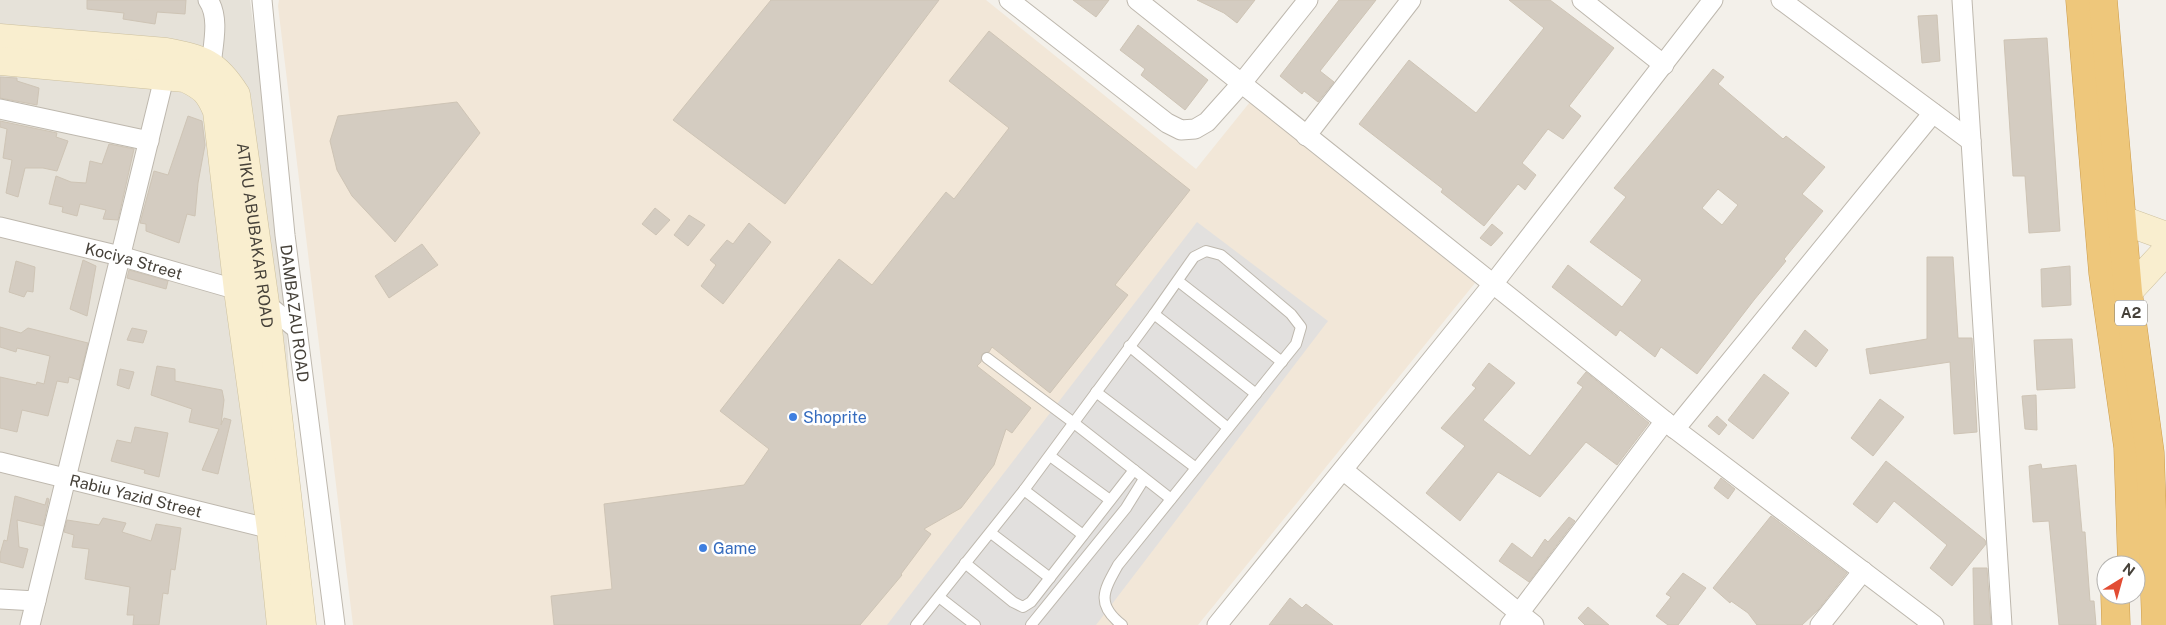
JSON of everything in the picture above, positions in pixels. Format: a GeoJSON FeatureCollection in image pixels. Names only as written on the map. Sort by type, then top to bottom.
{"type":"FeatureCollection","features":[{"type":"Feature","properties":{"kind":"highway","name":"A2"},"geometry":{"type":"LineString","coordinates":[[2080,0],[2103,273],[2139,450],[2133,555]]}},
{"type":"Feature","properties":{"kind":"highway","name":"A2"},"geometry":{"type":"LineString","coordinates":[[2103,0],[2128,292],[2139,450],[2156,625]]}},
{"type":"Feature","properties":{"kind":"highway"},"geometry":{"type":"LineString","coordinates":[[2114,555],[2114,498],[2118,472],[2139,450],[2166,487]]}},
{"type":"Feature","properties":{"kind":"highway"},"geometry":{"type":"LineString","coordinates":[[2115,605],[2116,625]]}},
{"type":"Feature","properties":{"kind":"highway"},"geometry":{"type":"LineString","coordinates":[[2133,605],[2134,625]]}},
{"type":"Feature","properties":{"kind":"street"},"geometry":{"type":"LineString","coordinates":[[208,0],[214,13],[211,65]]}},
{"type":"Feature","properties":{"kind":"street","name":"DAMBAZAU ROAD"},"geometry":{"type":"LineString","coordinates":[[262,0],[285,234],[335,625]]}},
{"type":"Feature","properties":{"kind":"street"},"geometry":{"type":"LineString","coordinates":[[1009,0],[1167,123],[1181,130],[1195,129],[1206,122],[1240,84],[1308,0]]}},
{"type":"Feature","properties":{"kind":"street"},"geometry":{"type":"LineString","coordinates":[[1137,0],[1670,425],[1934,625]]}},
{"type":"Feature","properties":{"kind":"street"},"geometry":{"type":"LineString","coordinates":[[1306,136],[1411,0]]}},
{"type":"Feature","properties":{"kind":"street"},"geometry":{"type":"LineString","coordinates":[[1582,0],[1664,65]]}},
{"type":"Feature","properties":{"kind":"street"},"geometry":{"type":"LineString","coordinates":[[1217,625],[1493,284],[1713,0]]}},
{"type":"Feature","properties":{"kind":"street"},"geometry":{"type":"LineString","coordinates":[[1782,0],[1971,141]]}},
{"type":"Feature","properties":{"kind":"street"},"geometry":{"type":"LineString","coordinates":[[1962,0],[2002,625]]}},
{"type":"Feature","properties":{"kind":"street","name":"ATIKU ABUBAKAR ROAD"},"geometry":{"type":"LineString","coordinates":[[0,38],[166,52],[190,56],[211,65],[225,78],[236,95],[265,304],[302,625]]}},
{"type":"Feature","properties":{"kind":"street"},"geometry":{"type":"LineString","coordinates":[[0,61],[164,74],[185,78],[202,86],[211,96],[217,112],[238,290],[272,529],[281,625]]}},
{"type":"Feature","properties":{"kind":"street"},"geometry":{"type":"LineString","coordinates":[[30,625],[164,74]]}},
{"type":"Feature","properties":{"kind":"street"},"geometry":{"type":"LineString","coordinates":[[0,109],[148,141]]}},
{"type":"Feature","properties":{"kind":"street"},"geometry":{"type":"LineString","coordinates":[[1514,619],[1670,425],[1933,113]]}},
{"type":"Feature","properties":{"kind":"street"},"geometry":{"type":"LineString","coordinates":[[2122,220],[2166,236]]}},
{"type":"Feature","properties":{"kind":"street","name":"Kociya Street"},"geometry":{"type":"LineString","coordinates":[[0,227],[120,256],[238,290],[265,304],[297,329]]}},
{"type":"Feature","properties":{"kind":"street"},"geometry":{"type":"LineString","coordinates":[[2128,292],[2166,251]]}},
{"type":"Feature","properties":{"kind":"street","name":"Rabiu Yazid Street"},"geometry":{"type":"LineString","coordinates":[[0,462],[272,529]]}},
{"type":"Feature","properties":{"kind":"street"},"geometry":{"type":"LineString","coordinates":[[1343,470],[1514,619],[1534,625]]}},
{"type":"Feature","properties":{"kind":"street"},"geometry":{"type":"LineString","coordinates":[[1820,625],[1863,571]]}},
{"type":"Feature","properties":{"kind":"street"},"geometry":{"type":"LineString","coordinates":[[0,599],[36,602]]}},
{"type":"Feature","properties":{"kind":"lane"},"geometry":{"type":"LineString","coordinates":[[916,625],[991,533],[1050,456],[1194,257],[1206,251],[1221,255],[1291,314],[1300,327],[1296,344],[1118,565],[1104,590],[1105,605],[1114,619],[1122,625]]}},
{"type":"Feature","properties":{"kind":"lane"},"geometry":{"type":"LineString","coordinates":[[1178,281],[1282,362]]}},
{"type":"Feature","properties":{"kind":"lane"},"geometry":{"type":"LineString","coordinates":[[1154,314],[1256,394]]}},
{"type":"Feature","properties":{"kind":"lane"},"geometry":{"type":"LineString","coordinates":[[1129,346],[1228,428]]}},
{"type":"Feature","properties":{"kind":"lane"},"geometry":{"type":"LineString","coordinates":[[987,358],[1171,499]]}},
{"type":"Feature","properties":{"kind":"lane"},"geometry":{"type":"LineString","coordinates":[[1096,392],[1196,468]]}},
{"type":"Feature","properties":{"kind":"lane"},"geometry":{"type":"LineString","coordinates":[[1050,456],[1110,500]]}},
{"type":"Feature","properties":{"kind":"lane"},"geometry":{"type":"LineString","coordinates":[[965,563],[1013,602],[1023,607],[1031,602],[1134,470]]}},
{"type":"Feature","properties":{"kind":"lane"},"geometry":{"type":"LineString","coordinates":[[1031,625],[1126,508],[1144,478]]}},
{"type":"Feature","properties":{"kind":"lane"},"geometry":{"type":"LineString","coordinates":[[1024,490],[1082,535]]}},
{"type":"Feature","properties":{"kind":"lane"},"geometry":{"type":"LineString","coordinates":[[991,533],[1050,578]]}},
{"type":"Feature","properties":{"kind":"lane"},"geometry":{"type":"LineString","coordinates":[[939,597],[975,625]]}},
{"type":"Feature","properties":{"kind":"shaded area"},"geometry":{"type":"Polygon","coordinates":[[[0,0],[250,0],[281,231],[303,625],[0,625],[0,0]]]}},
{"type":"Feature","properties":{"kind":"shaded area"},"geometry":{"type":"Polygon","coordinates":[[[279,0],[986,0],[1196,169],[1250,102],[1475,283],[1198,625],[353,625],[278,6],[279,0]]]}},
{"type":"Feature","properties":{"kind":"shaded area"},"geometry":{"type":"Polygon","coordinates":[[[1197,222],[1328,321],[1096,625],[887,625],[1197,222]]]}},
{"type":"Feature","properties":{"kind":"building"},"geometry":{"type":"Polygon","coordinates":[[[87,0],[186,0],[185,14],[157,12],[155,24],[123,19],[124,13],[87,9],[87,0]]]}},
{"type":"Feature","properties":{"kind":"building"},"geometry":{"type":"Polygon","coordinates":[[[771,0],[939,0],[785,204],[673,120],[771,0]]]}},
{"type":"Feature","properties":{"kind":"building"},"geometry":{"type":"Polygon","coordinates":[[[1073,0],[1109,0],[1096,17],[1073,0]]]}},
{"type":"Feature","properties":{"kind":"building"},"geometry":{"type":"Polygon","coordinates":[[[1197,0],[1255,0],[1237,23],[1224,13],[1197,0]]]}},
{"type":"Feature","properties":{"kind":"building"},"geometry":{"type":"Polygon","coordinates":[[[1339,0],[1376,0],[1320,71],[1334,82],[1318,102],[1304,91],[1302,94],[1280,76],[1339,0]]]}},
{"type":"Feature","properties":{"kind":"building"},"geometry":{"type":"Polygon","coordinates":[[[1509,0],[1550,0],[1614,48],[1569,106],[1581,116],[1563,139],[1548,129],[1522,163],[1536,175],[1525,190],[1518,184],[1484,226],[1441,192],[1443,189],[1359,124],[1409,60],[1476,113],[1544,28],[1509,0]]]}},
{"type":"Feature","properties":{"kind":"building"},"geometry":{"type":"Polygon","coordinates":[[[1937,15],[1940,61],[1922,63],[1918,16],[1937,15]]]}},
{"type":"Feature","properties":{"kind":"building"},"geometry":{"type":"Polygon","coordinates":[[[1138,25],[1208,80],[1185,110],[1141,75],[1145,69],[1120,50],[1138,25]]]}},
{"type":"Feature","properties":{"kind":"building"},"geometry":{"type":"Polygon","coordinates":[[[989,31],[1190,190],[1115,285],[1128,295],[1050,393],[992,347],[989,352],[982,354],[981,362],[977,366],[1031,408],[1012,433],[1006,429],[994,465],[961,508],[924,529],[931,534],[902,575],[860,625],[554,625],[551,596],[612,589],[604,504],[744,485],[769,449],[720,411],[839,259],[872,285],[946,192],[954,199],[1009,128],[949,81],[989,31]]]}},
{"type":"Feature","properties":{"kind":"building"},"geometry":{"type":"Polygon","coordinates":[[[2047,38],[2060,231],[2029,233],[2025,176],[2013,176],[2004,40],[2047,38]]]}},
{"type":"Feature","properties":{"kind":"building"},"geometry":{"type":"Polygon","coordinates":[[[1713,69],[1724,77],[1718,84],[1783,139],[1786,136],[1825,167],[1802,194],[1823,211],[1697,374],[1661,347],[1655,357],[1620,330],[1616,336],[1552,287],[1568,265],[1622,307],[1642,280],[1590,242],[1626,197],[1614,188],[1713,69]],[[1718,189],[1702,208],[1722,225],[1738,205],[1718,189]]]}},
{"type":"Feature","properties":{"kind":"building"},"geometry":{"type":"Polygon","coordinates":[[[0,77],[17,78],[17,81],[39,88],[37,105],[0,98],[0,77]]]}},
{"type":"Feature","properties":{"kind":"building"},"geometry":{"type":"Polygon","coordinates":[[[457,102],[480,133],[395,242],[352,196],[337,170],[330,141],[338,116],[457,102]]]}},
{"type":"Feature","properties":{"kind":"building"},"geometry":{"type":"Polygon","coordinates":[[[188,116],[202,121],[205,145],[198,183],[195,216],[187,214],[179,243],[146,231],[146,224],[140,223],[154,171],[168,175],[188,116]]]}},
{"type":"Feature","properties":{"kind":"building"},"geometry":{"type":"Polygon","coordinates":[[[0,121],[57,133],[56,137],[68,141],[57,171],[43,168],[25,168],[18,197],[6,193],[12,160],[3,158],[7,129],[0,127],[0,121]]]}},
{"type":"Feature","properties":{"kind":"building"},"geometry":{"type":"Polygon","coordinates":[[[109,144],[134,149],[118,220],[103,219],[106,210],[80,204],[77,216],[62,212],[63,207],[49,204],[56,176],[71,182],[86,183],[90,161],[102,164],[109,144]]]}},
{"type":"Feature","properties":{"kind":"building"},"geometry":{"type":"Polygon","coordinates":[[[655,208],[670,220],[656,235],[642,224],[655,208]]]}},
{"type":"Feature","properties":{"kind":"building"},"geometry":{"type":"Polygon","coordinates":[[[689,215],[705,225],[688,246],[674,235],[689,215]]]}},
{"type":"Feature","properties":{"kind":"building"},"geometry":{"type":"Polygon","coordinates":[[[749,223],[771,242],[723,304],[701,286],[716,265],[710,260],[727,240],[733,244],[749,223]]]}},
{"type":"Feature","properties":{"kind":"building"},"geometry":{"type":"Polygon","coordinates":[[[1492,224],[1503,233],[1491,246],[1480,238],[1492,224]]]}},
{"type":"Feature","properties":{"kind":"building"},"geometry":{"type":"Polygon","coordinates":[[[422,244],[438,265],[389,298],[375,276],[422,244]]]}},
{"type":"Feature","properties":{"kind":"building"},"geometry":{"type":"Polygon","coordinates":[[[1927,257],[1953,257],[1958,338],[1972,338],[1977,432],[1954,434],[1950,362],[1870,374],[1866,349],[1927,339],[1927,257]]]}},
{"type":"Feature","properties":{"kind":"building"},"geometry":{"type":"Polygon","coordinates":[[[83,260],[96,266],[87,316],[70,309],[83,260]]]}},
{"type":"Feature","properties":{"kind":"building"},"geometry":{"type":"Polygon","coordinates":[[[16,261],[35,267],[33,292],[27,291],[24,297],[9,292],[16,261]]]}},
{"type":"Feature","properties":{"kind":"building"},"geometry":{"type":"Polygon","coordinates":[[[2070,266],[2071,305],[2042,307],[2041,269],[2070,266]]]}},
{"type":"Feature","properties":{"kind":"building"},"geometry":{"type":"Polygon","coordinates":[[[129,270],[168,281],[166,289],[127,278],[129,270]]]}},
{"type":"Feature","properties":{"kind":"building"},"geometry":{"type":"Polygon","coordinates":[[[0,327],[21,333],[28,328],[88,343],[79,380],[69,377],[68,383],[57,381],[48,416],[22,410],[17,432],[0,428],[0,377],[36,385],[37,382],[44,384],[50,356],[17,348],[16,352],[0,347],[0,327]]]}},
{"type":"Feature","properties":{"kind":"building"},"geometry":{"type":"Polygon","coordinates":[[[132,328],[147,331],[143,343],[127,340],[132,328]]]}},
{"type":"Feature","properties":{"kind":"building"},"geometry":{"type":"Polygon","coordinates":[[[1805,330],[1828,350],[1816,367],[1792,348],[1805,330]]]}},
{"type":"Feature","properties":{"kind":"building"},"geometry":{"type":"Polygon","coordinates":[[[2072,339],[2075,388],[2037,390],[2034,340],[2072,339]]]}},
{"type":"Feature","properties":{"kind":"building"},"geometry":{"type":"Polygon","coordinates":[[[1489,363],[1515,383],[1483,420],[1530,456],[1583,387],[1577,383],[1586,372],[1649,423],[1617,465],[1586,442],[1540,497],[1498,472],[1460,521],[1426,493],[1465,446],[1441,428],[1476,388],[1472,385],[1489,363]]]}},
{"type":"Feature","properties":{"kind":"building"},"geometry":{"type":"Polygon","coordinates":[[[157,366],[175,369],[175,381],[222,390],[224,400],[221,425],[224,418],[231,420],[218,474],[202,470],[219,429],[189,422],[192,409],[151,395],[157,366]]]}},
{"type":"Feature","properties":{"kind":"building"},"geometry":{"type":"Polygon","coordinates":[[[120,369],[134,372],[129,389],[117,385],[120,369]]]}},
{"type":"Feature","properties":{"kind":"building"},"geometry":{"type":"Polygon","coordinates":[[[1764,374],[1789,393],[1753,439],[1728,420],[1764,374]]]}},
{"type":"Feature","properties":{"kind":"building"},"geometry":{"type":"Polygon","coordinates":[[[2036,395],[2037,430],[2025,429],[2022,396],[2036,395]]]}},
{"type":"Feature","properties":{"kind":"building"},"geometry":{"type":"Polygon","coordinates":[[[1880,399],[1904,417],[1873,456],[1851,438],[1880,399]]]}},
{"type":"Feature","properties":{"kind":"building"},"geometry":{"type":"Polygon","coordinates":[[[1717,416],[1727,425],[1719,435],[1708,426],[1717,416]]]}},
{"type":"Feature","properties":{"kind":"building"},"geometry":{"type":"Polygon","coordinates":[[[135,427],[168,433],[159,477],[144,473],[145,470],[111,461],[117,440],[131,443],[135,427]]]}},
{"type":"Feature","properties":{"kind":"building"},"geometry":{"type":"Polygon","coordinates":[[[1886,461],[1985,540],[1986,544],[1952,586],[1930,568],[1947,545],[1894,501],[1877,523],[1853,504],[1886,461]]]}},
{"type":"Feature","properties":{"kind":"building"},"geometry":{"type":"Polygon","coordinates":[[[2041,464],[2042,469],[2076,465],[2082,532],[2085,532],[2090,601],[2094,601],[2096,625],[2059,625],[2049,521],[2033,522],[2029,466],[2041,464]]]}},
{"type":"Feature","properties":{"kind":"building"},"geometry":{"type":"Polygon","coordinates":[[[1721,478],[1735,489],[1728,499],[1714,488],[1721,478]]]}},
{"type":"Feature","properties":{"kind":"building"},"geometry":{"type":"Polygon","coordinates":[[[15,496],[45,505],[47,498],[49,499],[43,526],[17,520],[19,547],[28,549],[23,568],[0,562],[4,540],[7,541],[15,496]]]}},
{"type":"Feature","properties":{"kind":"building"},"geometry":{"type":"Polygon","coordinates":[[[1771,516],[1847,573],[1818,610],[1802,625],[1757,625],[1748,613],[1731,601],[1730,603],[1713,588],[1771,516]]]}},
{"type":"Feature","properties":{"kind":"building"},"geometry":{"type":"Polygon","coordinates":[[[1569,517],[1575,521],[1529,582],[1499,561],[1512,543],[1532,558],[1545,539],[1548,542],[1569,517]]]}},
{"type":"Feature","properties":{"kind":"building"},"geometry":{"type":"Polygon","coordinates":[[[103,518],[126,523],[122,532],[151,541],[156,524],[181,528],[175,570],[171,569],[168,594],[163,593],[159,625],[133,625],[134,615],[127,615],[130,587],[85,579],[89,549],[72,547],[74,535],[64,532],[67,520],[99,525],[103,518]]]}},
{"type":"Feature","properties":{"kind":"building"},"geometry":{"type":"Polygon","coordinates":[[[1973,568],[1987,568],[1991,625],[1974,625],[1973,568]]]}},
{"type":"Feature","properties":{"kind":"building"},"geometry":{"type":"Polygon","coordinates":[[[1683,573],[1706,588],[1678,625],[1668,625],[1656,616],[1671,597],[1666,594],[1683,573]]]}},
{"type":"Feature","properties":{"kind":"building"},"geometry":{"type":"Polygon","coordinates":[[[1290,598],[1302,608],[1306,604],[1333,625],[1269,625],[1290,598]]]}},
{"type":"Feature","properties":{"kind":"building"},"geometry":{"type":"Polygon","coordinates":[[[1588,607],[1609,625],[1585,625],[1578,618],[1588,607]]]}},
{"type":"Feature","properties":{"kind":"place","name":"Shoprite"},"geometry":{"type":"Point","coordinates":[793,417]}},
{"type":"Feature","properties":{"kind":"place","name":"Game"},"geometry":{"type":"Point","coordinates":[703,548]}}]}
